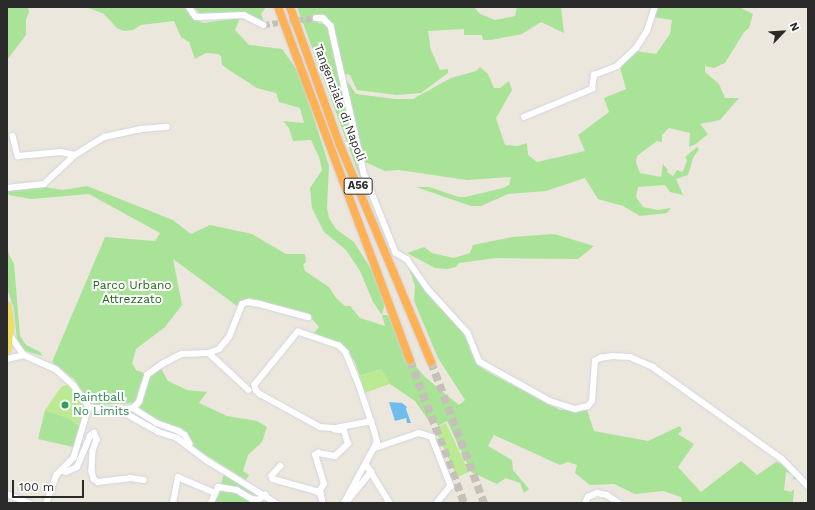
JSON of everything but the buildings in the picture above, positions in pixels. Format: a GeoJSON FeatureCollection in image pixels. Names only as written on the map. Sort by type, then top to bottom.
{"type":"FeatureCollection","features":[{"type":"Feature","properties":{"kind":"highway","name":"Tangenziale di Napoli"},"geometry":{"type":"LineString","coordinates":[[278,7],[410,360]]}},
{"type":"Feature","properties":{"kind":"highway","name":"Tangenziale di Napoli"},"geometry":{"type":"LineString","coordinates":[[290,7],[339,143],[431,362]]}},
{"type":"Feature","properties":{"kind":"main road"},"geometry":{"type":"LineString","coordinates":[[7,305],[10,335],[7,350]]}},
{"type":"Feature","properties":{"kind":"street"},"geometry":{"type":"LineString","coordinates":[[189,7],[196,17],[244,16],[264,25]]}},
{"type":"Feature","properties":{"kind":"street"},"geometry":{"type":"LineString","coordinates":[[524,117],[592,90],[594,75],[617,66],[633,52],[646,31],[654,7]]}},
{"type":"Feature","properties":{"kind":"street"},"geometry":{"type":"LineString","coordinates":[[316,18],[325,20],[331,26],[364,174],[396,253],[407,259],[428,289],[468,333],[480,362],[550,402],[575,410],[588,406],[592,401],[596,361],[600,358],[630,357],[653,367],[782,459],[808,486]]}},
{"type":"Feature","properties":{"kind":"street"},"geometry":{"type":"LineString","coordinates":[[7,188],[44,184],[75,155],[104,137],[142,129],[167,127]]}},
{"type":"Feature","properties":{"kind":"street"},"geometry":{"type":"LineString","coordinates":[[13,136],[18,156],[61,152],[75,155]]}},
{"type":"Feature","properties":{"kind":"street"},"geometry":{"type":"LineString","coordinates":[[110,411],[133,408],[139,402],[144,379],[151,372],[182,354],[209,353],[224,344],[242,304],[248,302],[308,317]]}},
{"type":"Feature","properties":{"kind":"street"},"geometry":{"type":"LineString","coordinates":[[318,492],[324,484],[315,455],[318,453],[335,456],[348,444],[344,431],[320,427],[256,390],[259,377],[298,332],[339,346],[346,354],[371,421],[377,442],[344,503]]}},
{"type":"Feature","properties":{"kind":"street"},"geometry":{"type":"LineString","coordinates":[[10,335],[20,354]]}},
{"type":"Feature","properties":{"kind":"street"},"geometry":{"type":"LineString","coordinates":[[7,350],[43,362],[65,376],[89,407],[133,416],[159,432],[177,438],[208,461],[276,503]]}},
{"type":"Feature","properties":{"kind":"street"},"geometry":{"type":"LineString","coordinates":[[209,353],[249,390]]}},
{"type":"Feature","properties":{"kind":"street"},"geometry":{"type":"LineString","coordinates":[[7,359],[20,354]]}},
{"type":"Feature","properties":{"kind":"street"},"geometry":{"type":"LineString","coordinates":[[47,503],[55,479],[74,458],[89,407]]}},
{"type":"Feature","properties":{"kind":"street"},"geometry":{"type":"LineString","coordinates":[[133,408],[157,423],[179,431],[185,435],[190,444]]}},
{"type":"Feature","properties":{"kind":"street"},"geometry":{"type":"LineString","coordinates":[[332,428],[371,421]]}},
{"type":"Feature","properties":{"kind":"street"},"geometry":{"type":"LineString","coordinates":[[62,470],[66,472],[77,467],[90,436],[94,433],[97,439],[93,451],[92,471],[94,480],[103,481],[131,478],[144,480]]}},
{"type":"Feature","properties":{"kind":"street"},"geometry":{"type":"LineString","coordinates":[[375,448],[419,433],[432,437],[451,486],[437,503]]}},
{"type":"Feature","properties":{"kind":"street"},"geometry":{"type":"LineString","coordinates":[[366,464],[390,503]]}},
{"type":"Feature","properties":{"kind":"street"},"geometry":{"type":"LineString","coordinates":[[281,466],[272,476],[276,482],[318,492]]}},
{"type":"Feature","properties":{"kind":"street"},"geometry":{"type":"LineString","coordinates":[[344,503],[371,472]]}},
{"type":"Feature","properties":{"kind":"street"},"geometry":{"type":"LineString","coordinates":[[173,503],[178,477],[215,493]]}},
{"type":"Feature","properties":{"kind":"street"},"geometry":{"type":"LineString","coordinates":[[211,503],[218,487],[225,487],[252,499],[258,500],[265,495]]}},
{"type":"Feature","properties":{"kind":"street"},"geometry":{"type":"LineString","coordinates":[[318,492],[323,503]]}},
{"type":"Feature","properties":{"kind":"street"},"geometry":{"type":"LineString","coordinates":[[585,503],[588,497],[597,493],[607,495],[619,503]]}},
{"type":"Feature","properties":{"kind":"street"},"geometry":{"type":"LineString","coordinates":[[7,494],[29,503]]}},
{"type":"Feature","properties":{"kind":"green space"},"geometry":{"type":"Polygon","coordinates":[[[7,7],[28,7],[29,12],[26,20],[26,35],[7,60],[7,7]]]}},
{"type":"Feature","properties":{"kind":"green space"},"geometry":{"type":"Polygon","coordinates":[[[86,7],[186,7],[190,16],[203,23],[240,18],[235,30],[249,45],[282,49],[300,74],[329,166],[327,208],[329,218],[336,229],[354,242],[373,272],[385,302],[382,315],[373,302],[360,271],[346,250],[324,232],[312,208],[310,188],[322,170],[319,157],[311,140],[293,141],[289,128],[283,121],[304,123],[300,108],[279,102],[276,93],[257,88],[232,72],[222,65],[221,56],[218,54],[206,53],[195,59],[189,42],[181,37],[174,21],[141,25],[133,30],[124,31],[117,28],[104,14],[86,7]]]}},
{"type":"Feature","properties":{"kind":"green space"},"geometry":{"type":"Polygon","coordinates":[[[193,7],[266,7],[261,14],[264,22],[245,13],[202,15],[193,7]]]}},
{"type":"Feature","properties":{"kind":"green space"},"geometry":{"type":"Polygon","coordinates":[[[297,7],[474,7],[480,14],[495,20],[515,16],[517,7],[561,7],[564,33],[541,22],[522,34],[491,40],[483,40],[482,35],[464,35],[464,29],[428,31],[431,50],[440,70],[448,69],[448,73],[421,93],[397,95],[357,90],[350,75],[343,73],[331,22],[323,16],[315,15],[318,23],[324,24],[328,28],[361,180],[297,7]]]}},
{"type":"Feature","properties":{"kind":"green space"},"geometry":{"type":"Polygon","coordinates":[[[656,7],[739,7],[753,14],[749,28],[744,32],[725,63],[714,68],[705,66],[705,72],[719,84],[725,98],[739,98],[720,120],[700,124],[708,134],[696,144],[689,147],[690,133],[669,128],[662,135],[662,142],[657,141],[637,156],[636,162],[640,173],[661,177],[663,164],[668,170],[667,172],[673,176],[677,170],[682,172],[684,169],[687,160],[685,157],[697,147],[699,149],[693,158],[688,175],[676,179],[683,195],[670,192],[665,185],[638,187],[636,197],[643,207],[658,210],[671,208],[667,213],[640,216],[623,206],[598,199],[585,178],[546,191],[508,194],[481,206],[471,206],[416,187],[429,187],[459,197],[465,197],[503,188],[509,185],[511,177],[467,180],[399,170],[385,171],[363,161],[345,78],[356,94],[395,99],[413,99],[451,78],[476,71],[480,67],[488,74],[494,88],[500,88],[509,81],[512,90],[496,118],[505,145],[518,146],[527,143],[528,155],[537,162],[585,151],[578,135],[609,112],[604,98],[626,89],[620,67],[636,51],[656,54],[670,34],[672,20],[653,17],[656,7]]]}},
{"type":"Feature","properties":{"kind":"green space","name":"Parco Urbano Attrezzato"},"geometry":{"type":"Polygon","coordinates":[[[87,186],[173,220],[191,234],[210,225],[252,234],[286,254],[305,254],[306,262],[303,265],[305,271],[329,287],[336,298],[345,306],[350,306],[360,318],[385,326],[382,315],[390,315],[408,363],[414,364],[425,377],[459,405],[465,400],[438,358],[414,301],[415,286],[408,265],[439,306],[468,335],[471,352],[479,366],[488,372],[560,410],[587,410],[594,431],[648,441],[680,426],[682,430],[678,434],[694,444],[678,467],[701,492],[741,461],[757,475],[776,462],[787,465],[793,470],[796,480],[793,479],[793,474],[786,472],[784,490],[791,492],[794,489],[793,503],[682,503],[681,497],[663,491],[635,494],[614,484],[590,485],[575,473],[577,465],[568,462],[560,465],[494,435],[488,446],[512,460],[513,470],[529,489],[524,493],[520,483],[506,478],[497,484],[471,472],[447,421],[438,426],[434,419],[429,421],[415,401],[390,384],[381,369],[360,376],[354,360],[342,346],[313,334],[319,327],[307,313],[249,298],[239,302],[237,306],[173,259],[182,305],[165,327],[136,349],[132,363],[136,370],[146,374],[140,385],[136,403],[91,405],[75,380],[52,362],[105,237],[155,241],[160,233],[89,194],[31,199],[9,195],[7,190],[45,187],[63,190],[87,186]]]}},
{"type":"Feature","properties":{"kind":"green space"},"geometry":{"type":"Polygon","coordinates":[[[554,234],[594,246],[578,259],[496,258],[459,263],[456,267],[447,269],[435,268],[407,253],[424,247],[432,253],[454,258],[470,253],[473,245],[512,237],[554,234]]]}},
{"type":"Feature","properties":{"kind":"green space"},"geometry":{"type":"Polygon","coordinates":[[[7,250],[14,264],[20,336],[26,345],[40,352],[43,356],[25,351],[17,342],[14,309],[7,289],[7,250]]]}},
{"type":"Feature","properties":{"kind":"green space"},"geometry":{"type":"Polygon","coordinates":[[[160,367],[168,381],[187,390],[207,392],[199,403],[227,416],[257,421],[267,427],[262,442],[248,455],[243,471],[249,475],[246,480],[193,447],[186,433],[163,424],[139,410],[147,377],[160,367]]]}},
{"type":"Feature","properties":{"kind":"green space"},"geometry":{"type":"Polygon","coordinates":[[[381,369],[390,384],[364,393],[358,377],[381,369]]]}},
{"type":"Feature","properties":{"kind":"green space","name":"Paintball No Limits"},"geometry":{"type":"Polygon","coordinates":[[[68,384],[85,408],[80,427],[68,418],[45,410],[61,387],[68,384]]]}},
{"type":"Feature","properties":{"kind":"green space"},"geometry":{"type":"Polygon","coordinates":[[[45,410],[68,418],[80,427],[73,447],[38,439],[45,410]]]}},
{"type":"Feature","properties":{"kind":"green space"},"geometry":{"type":"Polygon","coordinates":[[[446,423],[469,472],[457,477],[434,428],[446,423]]]}},
{"type":"Feature","properties":{"kind":"green space"},"geometry":{"type":"Polygon","coordinates":[[[224,474],[254,493],[255,495],[221,484],[224,474]]]}},
{"type":"Feature","properties":{"kind":"green space"},"geometry":{"type":"Polygon","coordinates":[[[219,488],[238,493],[253,503],[214,503],[219,488]]]}},
{"type":"Feature","properties":{"kind":"water"},"geometry":{"type":"Polygon","coordinates":[[[389,402],[402,403],[407,407],[406,409],[411,423],[407,423],[406,418],[395,421],[389,402]]]}},
{"type":"Feature","properties":{"kind":"tunnel"},"geometry":{"type":"LineString","coordinates":[[264,25],[316,18]]}},
{"type":"Feature","properties":{"kind":"tunnel"},"geometry":{"type":"LineString","coordinates":[[410,360],[464,503]]}},
{"type":"Feature","properties":{"kind":"tunnel"},"geometry":{"type":"LineString","coordinates":[[431,362],[484,503]]}},
{"type":"Feature","properties":{"kind":"place","name":"Paintball No Limits"},"geometry":{"type":"Point","coordinates":[65,405]}}]}
